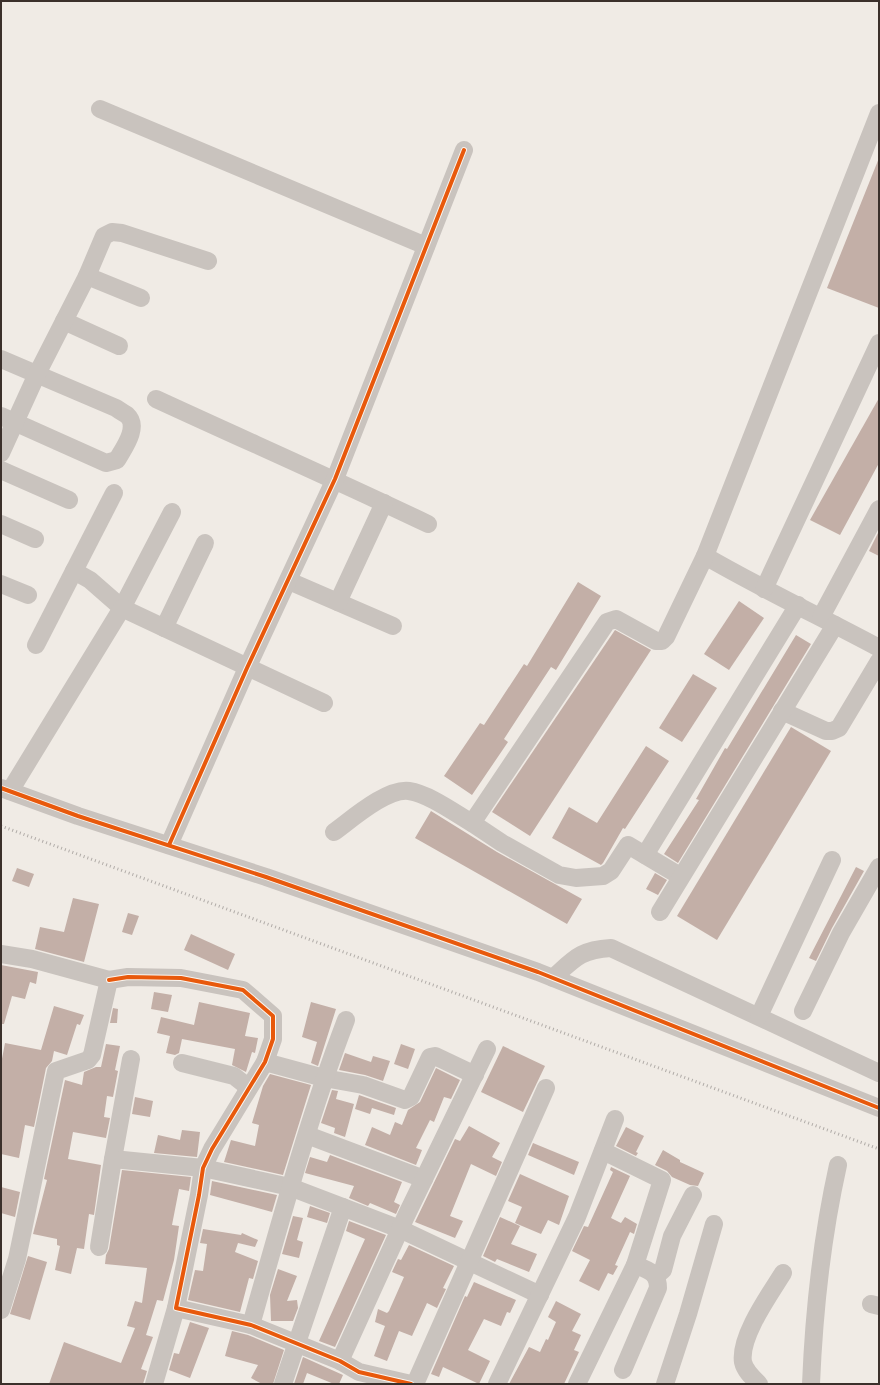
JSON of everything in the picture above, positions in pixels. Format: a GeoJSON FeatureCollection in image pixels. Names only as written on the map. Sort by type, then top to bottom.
{"type":"FeatureCollection","features":[{"type":"Feature","properties":{"kind":"street"},"geometry":{"type":"LineString","coordinates":[[100,108],[426,246]]}},
{"type":"Feature","properties":{"kind":"street"},"geometry":{"type":"LineString","coordinates":[[472,824],[607,622],[616,619],[656,641],[662,641],[666,637],[705,556],[879,113]]}},
{"type":"Feature","properties":{"kind":"street"},"geometry":{"type":"LineString","coordinates":[[170,845],[248,668],[335,479],[464,150]]}},
{"type":"Feature","properties":{"kind":"street"},"geometry":{"type":"LineString","coordinates":[[1,453],[8,419],[37,374],[87,276],[104,236],[112,232],[122,233],[208,260]]}},
{"type":"Feature","properties":{"kind":"street"},"geometry":{"type":"LineString","coordinates":[[87,276],[141,298]]}},
{"type":"Feature","properties":{"kind":"street"},"geometry":{"type":"LineString","coordinates":[[64,321],[119,346]]}},
{"type":"Feature","properties":{"kind":"street"},"geometry":{"type":"LineString","coordinates":[[764,590],[879,343]]}},
{"type":"Feature","properties":{"kind":"street"},"geometry":{"type":"LineString","coordinates":[[1,359],[116,408],[128,416],[131,422],[131,435],[117,460],[106,463],[8,419]]}},
{"type":"Feature","properties":{"kind":"street"},"geometry":{"type":"LineString","coordinates":[[156,399],[296,463],[335,479],[428,524]]}},
{"type":"Feature","properties":{"kind":"street"},"geometry":{"type":"LineString","coordinates":[[1,470],[69,500]]}},
{"type":"Feature","properties":{"kind":"street"},"geometry":{"type":"LineString","coordinates":[[36,645],[114,493]]}},
{"type":"Feature","properties":{"kind":"street"},"geometry":{"type":"LineString","coordinates":[[338,602],[384,503]]}},
{"type":"Feature","properties":{"kind":"street"},"geometry":{"type":"LineString","coordinates":[[660,912],[680,876],[782,711],[828,621],[879,509]]}},
{"type":"Feature","properties":{"kind":"street"},"geometry":{"type":"LineString","coordinates":[[172,512],[122,608],[5,789],[78,816],[266,877],[553,978],[879,1108]]}},
{"type":"Feature","properties":{"kind":"street"},"geometry":{"type":"LineString","coordinates":[[1,524],[35,539]]}},
{"type":"Feature","properties":{"kind":"street"},"geometry":{"type":"LineString","coordinates":[[164,628],[204,543]]}},
{"type":"Feature","properties":{"kind":"street"},"geometry":{"type":"LineString","coordinates":[[705,556],[764,590],[798,605],[879,648]]}},
{"type":"Feature","properties":{"kind":"street"},"geometry":{"type":"LineString","coordinates":[[74,572],[90,580],[122,608],[324,703]]}},
{"type":"Feature","properties":{"kind":"street"},"geometry":{"type":"LineString","coordinates":[[289,581],[392,626]]}},
{"type":"Feature","properties":{"kind":"street"},"geometry":{"type":"LineString","coordinates":[[1,584],[28,595]]}},
{"type":"Feature","properties":{"kind":"street"},"geometry":{"type":"LineString","coordinates":[[645,855],[798,605]]}},
{"type":"Feature","properties":{"kind":"street"},"geometry":{"type":"LineString","coordinates":[[782,711],[826,731],[832,731],[838,728],[879,661]]}},
{"type":"Feature","properties":{"kind":"street"},"geometry":{"type":"LineString","coordinates":[[334,832],[383,798],[398,792],[409,791],[421,795],[502,843],[559,874],[576,878],[603,876],[611,871],[628,845],[680,876]]}},
{"type":"Feature","properties":{"kind":"street"},"geometry":{"type":"LineString","coordinates":[[758,1016],[832,860]]}},
{"type":"Feature","properties":{"kind":"street"},"geometry":{"type":"LineString","coordinates":[[803,1011],[842,934],[879,867]]}},
{"type":"Feature","properties":{"kind":"street"},"geometry":{"type":"LineString","coordinates":[[553,978],[579,955],[594,949],[611,948],[879,1073]]}},
{"type":"Feature","properties":{"kind":"street"},"geometry":{"type":"LineString","coordinates":[[1,954],[32,959],[109,980],[128,977],[181,978],[243,990],[273,1016],[272,1039],[265,1062],[248,1087],[212,1149],[203,1168],[176,1308],[154,1384]]}},
{"type":"Feature","properties":{"kind":"street"},"geometry":{"type":"LineString","coordinates":[[1,1310],[17,1259],[56,1071],[88,1060],[92,1055],[109,980]]}},
{"type":"Feature","properties":{"kind":"street"},"geometry":{"type":"LineString","coordinates":[[251,1326],[290,1187],[324,1078],[346,1020]]}},
{"type":"Feature","properties":{"kind":"street"},"geometry":{"type":"LineString","coordinates":[[340,1362],[400,1229],[487,1049]]}},
{"type":"Feature","properties":{"kind":"street"},"geometry":{"type":"LineString","coordinates":[[265,1062],[324,1078],[363,1085],[405,1100],[411,1098],[430,1057],[435,1056],[475,1075]]}},
{"type":"Feature","properties":{"kind":"street"},"geometry":{"type":"LineString","coordinates":[[99,1247],[131,1059]]}},
{"type":"Feature","properties":{"kind":"street"},"geometry":{"type":"LineString","coordinates":[[182,1063],[234,1076],[248,1087]]}},
{"type":"Feature","properties":{"kind":"street"},"geometry":{"type":"LineString","coordinates":[[176,1308],[251,1326],[340,1362],[356,1378],[410,1384],[468,1261],[546,1088]]}},
{"type":"Feature","properties":{"kind":"street"},"geometry":{"type":"LineString","coordinates":[[497,1384],[577,1217],[615,1119]]}},
{"type":"Feature","properties":{"kind":"street"},"geometry":{"type":"LineString","coordinates":[[307,1135],[424,1179]]}},
{"type":"Feature","properties":{"kind":"street"},"geometry":{"type":"LineString","coordinates":[[577,1384],[635,1265],[662,1180],[603,1151]]}},
{"type":"Feature","properties":{"kind":"street"},"geometry":{"type":"LineString","coordinates":[[113,1159],[203,1168],[290,1187],[400,1229],[540,1295]]}},
{"type":"Feature","properties":{"kind":"street"},"geometry":{"type":"LineString","coordinates":[[811,1384],[813,1340],[827,1215],[838,1165]]}},
{"type":"Feature","properties":{"kind":"street"},"geometry":{"type":"LineString","coordinates":[[656,1276],[663,1270],[672,1236],[693,1195]]}},
{"type":"Feature","properties":{"kind":"street"},"geometry":{"type":"LineString","coordinates":[[283,1384],[343,1207]]}},
{"type":"Feature","properties":{"kind":"street"},"geometry":{"type":"LineString","coordinates":[[665,1384],[688,1314],[714,1224]]}},
{"type":"Feature","properties":{"kind":"street"},"geometry":{"type":"LineString","coordinates":[[622,1370],[658,1288],[656,1276],[653,1272],[635,1265]]}},
{"type":"Feature","properties":{"kind":"street"},"geometry":{"type":"LineString","coordinates":[[759,1384],[749,1373],[744,1363],[744,1343],[783,1273]]}},
{"type":"Feature","properties":{"kind":"building"},"geometry":{"type":"Polygon","coordinates":[[[879,158],[879,308],[827,288],[879,158]]]}},
{"type":"Feature","properties":{"kind":"building"},"geometry":{"type":"Polygon","coordinates":[[[879,398],[879,463],[840,535],[810,520],[879,398]]]}},
{"type":"Feature","properties":{"kind":"building"},"geometry":{"type":"Polygon","coordinates":[[[879,531],[879,556],[869,551],[879,531]]]}},
{"type":"Feature","properties":{"kind":"building"},"geometry":{"type":"Polygon","coordinates":[[[578,582],[601,596],[556,670],[551,667],[504,739],[508,742],[472,795],[444,776],[480,723],[484,725],[524,664],[527,666],[578,582]]]}},
{"type":"Feature","properties":{"kind":"building"},"geometry":{"type":"Polygon","coordinates":[[[739,601],[764,618],[729,670],[704,654],[739,601]]]}},
{"type":"Feature","properties":{"kind":"building"},"geometry":{"type":"Polygon","coordinates":[[[615,630],[651,650],[530,836],[492,812],[615,630]]]}},
{"type":"Feature","properties":{"kind":"building"},"geometry":{"type":"Polygon","coordinates":[[[796,635],[811,644],[678,863],[664,854],[699,800],[696,799],[725,748],[727,749],[796,635]]]}},
{"type":"Feature","properties":{"kind":"building"},"geometry":{"type":"Polygon","coordinates":[[[693,674],[717,688],[682,742],[659,728],[693,674]]]}},
{"type":"Feature","properties":{"kind":"building"},"geometry":{"type":"Polygon","coordinates":[[[791,727],[831,751],[717,940],[677,916],[791,727]]]}},
{"type":"Feature","properties":{"kind":"building"},"geometry":{"type":"Polygon","coordinates":[[[646,746],[669,761],[625,829],[623,828],[601,865],[552,838],[569,807],[597,823],[646,746]]]}},
{"type":"Feature","properties":{"kind":"building"},"geometry":{"type":"Polygon","coordinates":[[[431,811],[497,852],[582,899],[567,924],[415,838],[431,811]]]}},
{"type":"Feature","properties":{"kind":"building"},"geometry":{"type":"Polygon","coordinates":[[[856,867],[864,871],[832,928],[816,961],[809,958],[856,867]]]}},
{"type":"Feature","properties":{"kind":"building"},"geometry":{"type":"Polygon","coordinates":[[[17,868],[34,874],[29,887],[12,881],[17,868]]]}},
{"type":"Feature","properties":{"kind":"building"},"geometry":{"type":"Polygon","coordinates":[[[655,873],[667,880],[658,895],[646,889],[655,873]]]}},
{"type":"Feature","properties":{"kind":"building"},"geometry":{"type":"Polygon","coordinates":[[[73,898],[99,904],[84,962],[35,949],[40,927],[64,932],[73,898]]]}},
{"type":"Feature","properties":{"kind":"building"},"geometry":{"type":"Polygon","coordinates":[[[128,913],[139,916],[132,935],[122,932],[128,913]]]}},
{"type":"Feature","properties":{"kind":"building"},"geometry":{"type":"Polygon","coordinates":[[[191,934],[235,954],[228,970],[184,950],[191,934]]]}},
{"type":"Feature","properties":{"kind":"building"},"geometry":{"type":"Polygon","coordinates":[[[1,965],[38,972],[36,984],[30,982],[25,999],[12,996],[4,1024],[1,1024],[1,965]]]}},
{"type":"Feature","properties":{"kind":"building"},"geometry":{"type":"Polygon","coordinates":[[[154,992],[172,995],[168,1012],[151,1009],[154,992]]]}},
{"type":"Feature","properties":{"kind":"building"},"geometry":{"type":"Polygon","coordinates":[[[199,1002],[250,1013],[245,1036],[258,1038],[255,1053],[252,1052],[246,1072],[232,1065],[235,1049],[182,1039],[179,1053],[175,1055],[166,1053],[170,1036],[157,1033],[161,1017],[194,1025],[199,1002]]]}},
{"type":"Feature","properties":{"kind":"building"},"geometry":{"type":"Polygon","coordinates":[[[311,1002],[336,1009],[318,1066],[311,1063],[317,1042],[302,1037],[311,1002]]]}},
{"type":"Feature","properties":{"kind":"building"},"geometry":{"type":"Polygon","coordinates":[[[54,1006],[84,1015],[80,1025],[77,1024],[67,1055],[54,1051],[52,1061],[46,1068],[34,1127],[25,1125],[19,1158],[1,1154],[1,1064],[5,1043],[41,1050],[54,1006]]]}},
{"type":"Feature","properties":{"kind":"building"},"geometry":{"type":"Polygon","coordinates":[[[113,1008],[118,1009],[117,1023],[110,1023],[113,1008]]]}},
{"type":"Feature","properties":{"kind":"building"},"geometry":{"type":"Polygon","coordinates":[[[106,1044],[120,1046],[115,1070],[118,1071],[113,1097],[107,1096],[104,1117],[110,1118],[106,1138],[73,1132],[68,1159],[101,1165],[94,1215],[89,1214],[84,1249],[77,1248],[71,1274],[55,1270],[60,1246],[57,1245],[57,1239],[33,1234],[47,1180],[44,1179],[65,1080],[82,1085],[84,1072],[96,1067],[101,1067],[106,1044]]]}},
{"type":"Feature","properties":{"kind":"building"},"geometry":{"type":"Polygon","coordinates":[[[401,1044],[415,1049],[408,1069],[394,1064],[401,1044]]]}},
{"type":"Feature","properties":{"kind":"building"},"geometry":{"type":"Polygon","coordinates":[[[503,1046],[545,1066],[523,1112],[481,1092],[503,1046]]]}},
{"type":"Feature","properties":{"kind":"building"},"geometry":{"type":"Polygon","coordinates":[[[345,1053],[371,1062],[373,1056],[390,1061],[383,1081],[365,1075],[339,1070],[345,1053]]]}},
{"type":"Feature","properties":{"kind":"building"},"geometry":{"type":"Polygon","coordinates":[[[436,1068],[460,1080],[451,1099],[444,1097],[434,1122],[430,1120],[416,1148],[422,1150],[416,1165],[365,1145],[372,1127],[390,1135],[395,1122],[402,1125],[408,1110],[420,1102],[436,1068]]]}},
{"type":"Feature","properties":{"kind":"building"},"geometry":{"type":"Polygon","coordinates":[[[270,1074],[311,1085],[283,1175],[224,1162],[231,1140],[255,1146],[259,1125],[252,1123],[263,1086],[270,1074]]]}},
{"type":"Feature","properties":{"kind":"building"},"geometry":{"type":"Polygon","coordinates":[[[332,1090],[338,1091],[336,1099],[354,1104],[345,1137],[334,1133],[335,1128],[321,1123],[332,1090]]]}},
{"type":"Feature","properties":{"kind":"building"},"geometry":{"type":"Polygon","coordinates":[[[359,1095],[396,1108],[394,1115],[372,1108],[370,1114],[355,1109],[359,1095]]]}},
{"type":"Feature","properties":{"kind":"building"},"geometry":{"type":"Polygon","coordinates":[[[135,1097],[153,1101],[150,1117],[132,1114],[135,1097]]]}},
{"type":"Feature","properties":{"kind":"building"},"geometry":{"type":"Polygon","coordinates":[[[469,1126],[500,1143],[492,1157],[502,1162],[496,1176],[471,1164],[450,1216],[463,1221],[455,1238],[415,1222],[455,1139],[460,1141],[469,1126]]]}},
{"type":"Feature","properties":{"kind":"building"},"geometry":{"type":"Polygon","coordinates":[[[626,1127],[644,1136],[636,1152],[638,1153],[636,1156],[616,1146],[626,1127]]]}},
{"type":"Feature","properties":{"kind":"building"},"geometry":{"type":"Polygon","coordinates":[[[182,1130],[200,1132],[197,1157],[154,1153],[158,1135],[180,1140],[182,1130]]]}},
{"type":"Feature","properties":{"kind":"building"},"geometry":{"type":"Polygon","coordinates":[[[533,1143],[579,1162],[574,1175],[528,1155],[533,1143]]]}},
{"type":"Feature","properties":{"kind":"building"},"geometry":{"type":"Polygon","coordinates":[[[663,1150],[680,1160],[680,1162],[704,1173],[698,1186],[690,1185],[672,1177],[667,1171],[655,1165],[663,1150]]]}},
{"type":"Feature","properties":{"kind":"building"},"geometry":{"type":"Polygon","coordinates":[[[330,1155],[402,1182],[394,1202],[400,1205],[396,1214],[370,1203],[368,1206],[349,1198],[354,1186],[305,1173],[310,1157],[327,1162],[330,1155]]]}},
{"type":"Feature","properties":{"kind":"building"},"geometry":{"type":"Polygon","coordinates":[[[611,1167],[630,1176],[611,1218],[621,1223],[625,1217],[637,1224],[634,1234],[630,1232],[615,1265],[618,1266],[613,1275],[608,1273],[599,1291],[579,1281],[590,1260],[572,1251],[584,1226],[588,1227],[613,1172],[610,1170],[611,1167]]]}},
{"type":"Feature","properties":{"kind":"building"},"geometry":{"type":"Polygon","coordinates":[[[122,1170],[191,1177],[189,1191],[179,1189],[172,1225],[179,1226],[174,1260],[163,1301],[157,1300],[146,1335],[153,1337],[141,1369],[147,1371],[143,1384],[49,1384],[64,1342],[121,1363],[135,1328],[127,1326],[135,1301],[142,1303],[147,1268],[105,1264],[106,1255],[109,1249],[122,1170]]]}},
{"type":"Feature","properties":{"kind":"building"},"geometry":{"type":"Polygon","coordinates":[[[520,1174],[569,1196],[559,1225],[548,1220],[541,1234],[515,1223],[522,1207],[508,1201],[520,1174]]]}},
{"type":"Feature","properties":{"kind":"building"},"geometry":{"type":"Polygon","coordinates":[[[212,1181],[277,1195],[272,1212],[210,1195],[212,1181]]]}},
{"type":"Feature","properties":{"kind":"building"},"geometry":{"type":"Polygon","coordinates":[[[1,1187],[20,1192],[15,1217],[1,1213],[1,1187]]]}},
{"type":"Feature","properties":{"kind":"building"},"geometry":{"type":"Polygon","coordinates":[[[310,1206],[330,1213],[327,1223],[307,1217],[310,1206]]]}},
{"type":"Feature","properties":{"kind":"building"},"geometry":{"type":"Polygon","coordinates":[[[293,1216],[303,1218],[297,1240],[303,1242],[299,1258],[282,1254],[293,1216]]]}},
{"type":"Feature","properties":{"kind":"building"},"geometry":{"type":"Polygon","coordinates":[[[500,1217],[520,1226],[511,1244],[537,1254],[529,1272],[497,1259],[495,1262],[483,1256],[500,1217]]]}},
{"type":"Feature","properties":{"kind":"building"},"geometry":{"type":"Polygon","coordinates":[[[349,1221],[386,1235],[335,1347],[319,1341],[365,1239],[346,1231],[349,1221]]]}},
{"type":"Feature","properties":{"kind":"building"},"geometry":{"type":"Polygon","coordinates":[[[203,1229],[241,1235],[242,1233],[258,1240],[255,1247],[238,1243],[235,1252],[258,1261],[253,1279],[249,1278],[240,1312],[188,1300],[195,1270],[203,1271],[207,1244],[200,1243],[203,1229]]]}},
{"type":"Feature","properties":{"kind":"building"},"geometry":{"type":"Polygon","coordinates":[[[409,1245],[454,1266],[443,1288],[446,1289],[437,1308],[427,1303],[412,1336],[399,1331],[387,1361],[374,1356],[385,1326],[375,1322],[378,1309],[387,1313],[389,1311],[404,1277],[392,1272],[398,1259],[401,1260],[409,1245]]]}},
{"type":"Feature","properties":{"kind":"building"},"geometry":{"type":"Polygon","coordinates":[[[28,1256],[47,1262],[30,1320],[10,1314],[28,1256]]]}},
{"type":"Feature","properties":{"kind":"building"},"geometry":{"type":"Polygon","coordinates":[[[278,1269],[297,1276],[287,1301],[297,1300],[298,1308],[293,1321],[271,1321],[270,1295],[278,1269]]]}},
{"type":"Feature","properties":{"kind":"building"},"geometry":{"type":"Polygon","coordinates":[[[474,1282],[516,1300],[510,1313],[507,1312],[501,1326],[484,1319],[468,1350],[490,1361],[479,1384],[443,1367],[439,1377],[431,1374],[465,1296],[467,1297],[474,1282]]]}},
{"type":"Feature","properties":{"kind":"building"},"geometry":{"type":"Polygon","coordinates":[[[556,1301],[581,1314],[572,1331],[581,1335],[574,1350],[579,1352],[564,1384],[509,1384],[529,1347],[540,1352],[546,1339],[548,1340],[556,1322],[548,1317],[556,1301]]]}},
{"type":"Feature","properties":{"kind":"building"},"geometry":{"type":"Polygon","coordinates":[[[190,1322],[209,1328],[190,1378],[169,1370],[174,1353],[179,1354],[190,1322]]]}},
{"type":"Feature","properties":{"kind":"building"},"geometry":{"type":"Polygon","coordinates":[[[232,1331],[248,1335],[284,1350],[273,1384],[262,1384],[251,1378],[258,1365],[225,1356],[232,1331]]]}},
{"type":"Feature","properties":{"kind":"building"},"geometry":{"type":"Polygon","coordinates":[[[303,1357],[343,1375],[339,1384],[334,1384],[307,1373],[303,1384],[294,1384],[303,1357]]]}},
{"type":"Feature","properties":{"kind":"railway"},"geometry":{"type":"LineString","coordinates":[[1,826],[879,1149]]}},
{"type":"Feature","properties":{"kind":"cycle path"},"geometry":{"type":"LineString","coordinates":[[169,845],[247,668],[335,479],[464,150]]}},
{"type":"Feature","properties":{"kind":"cycle path"},"geometry":{"type":"LineString","coordinates":[[1,788],[78,816],[266,877],[538,972],[879,1108]]}},
{"type":"Feature","properties":{"kind":"cycle path"},"geometry":{"type":"LineString","coordinates":[[109,980],[128,977],[181,978],[243,990],[273,1016],[273,1039],[265,1062],[212,1149],[203,1168],[176,1308],[251,1325],[340,1361],[359,1372],[411,1384]]}}]}
